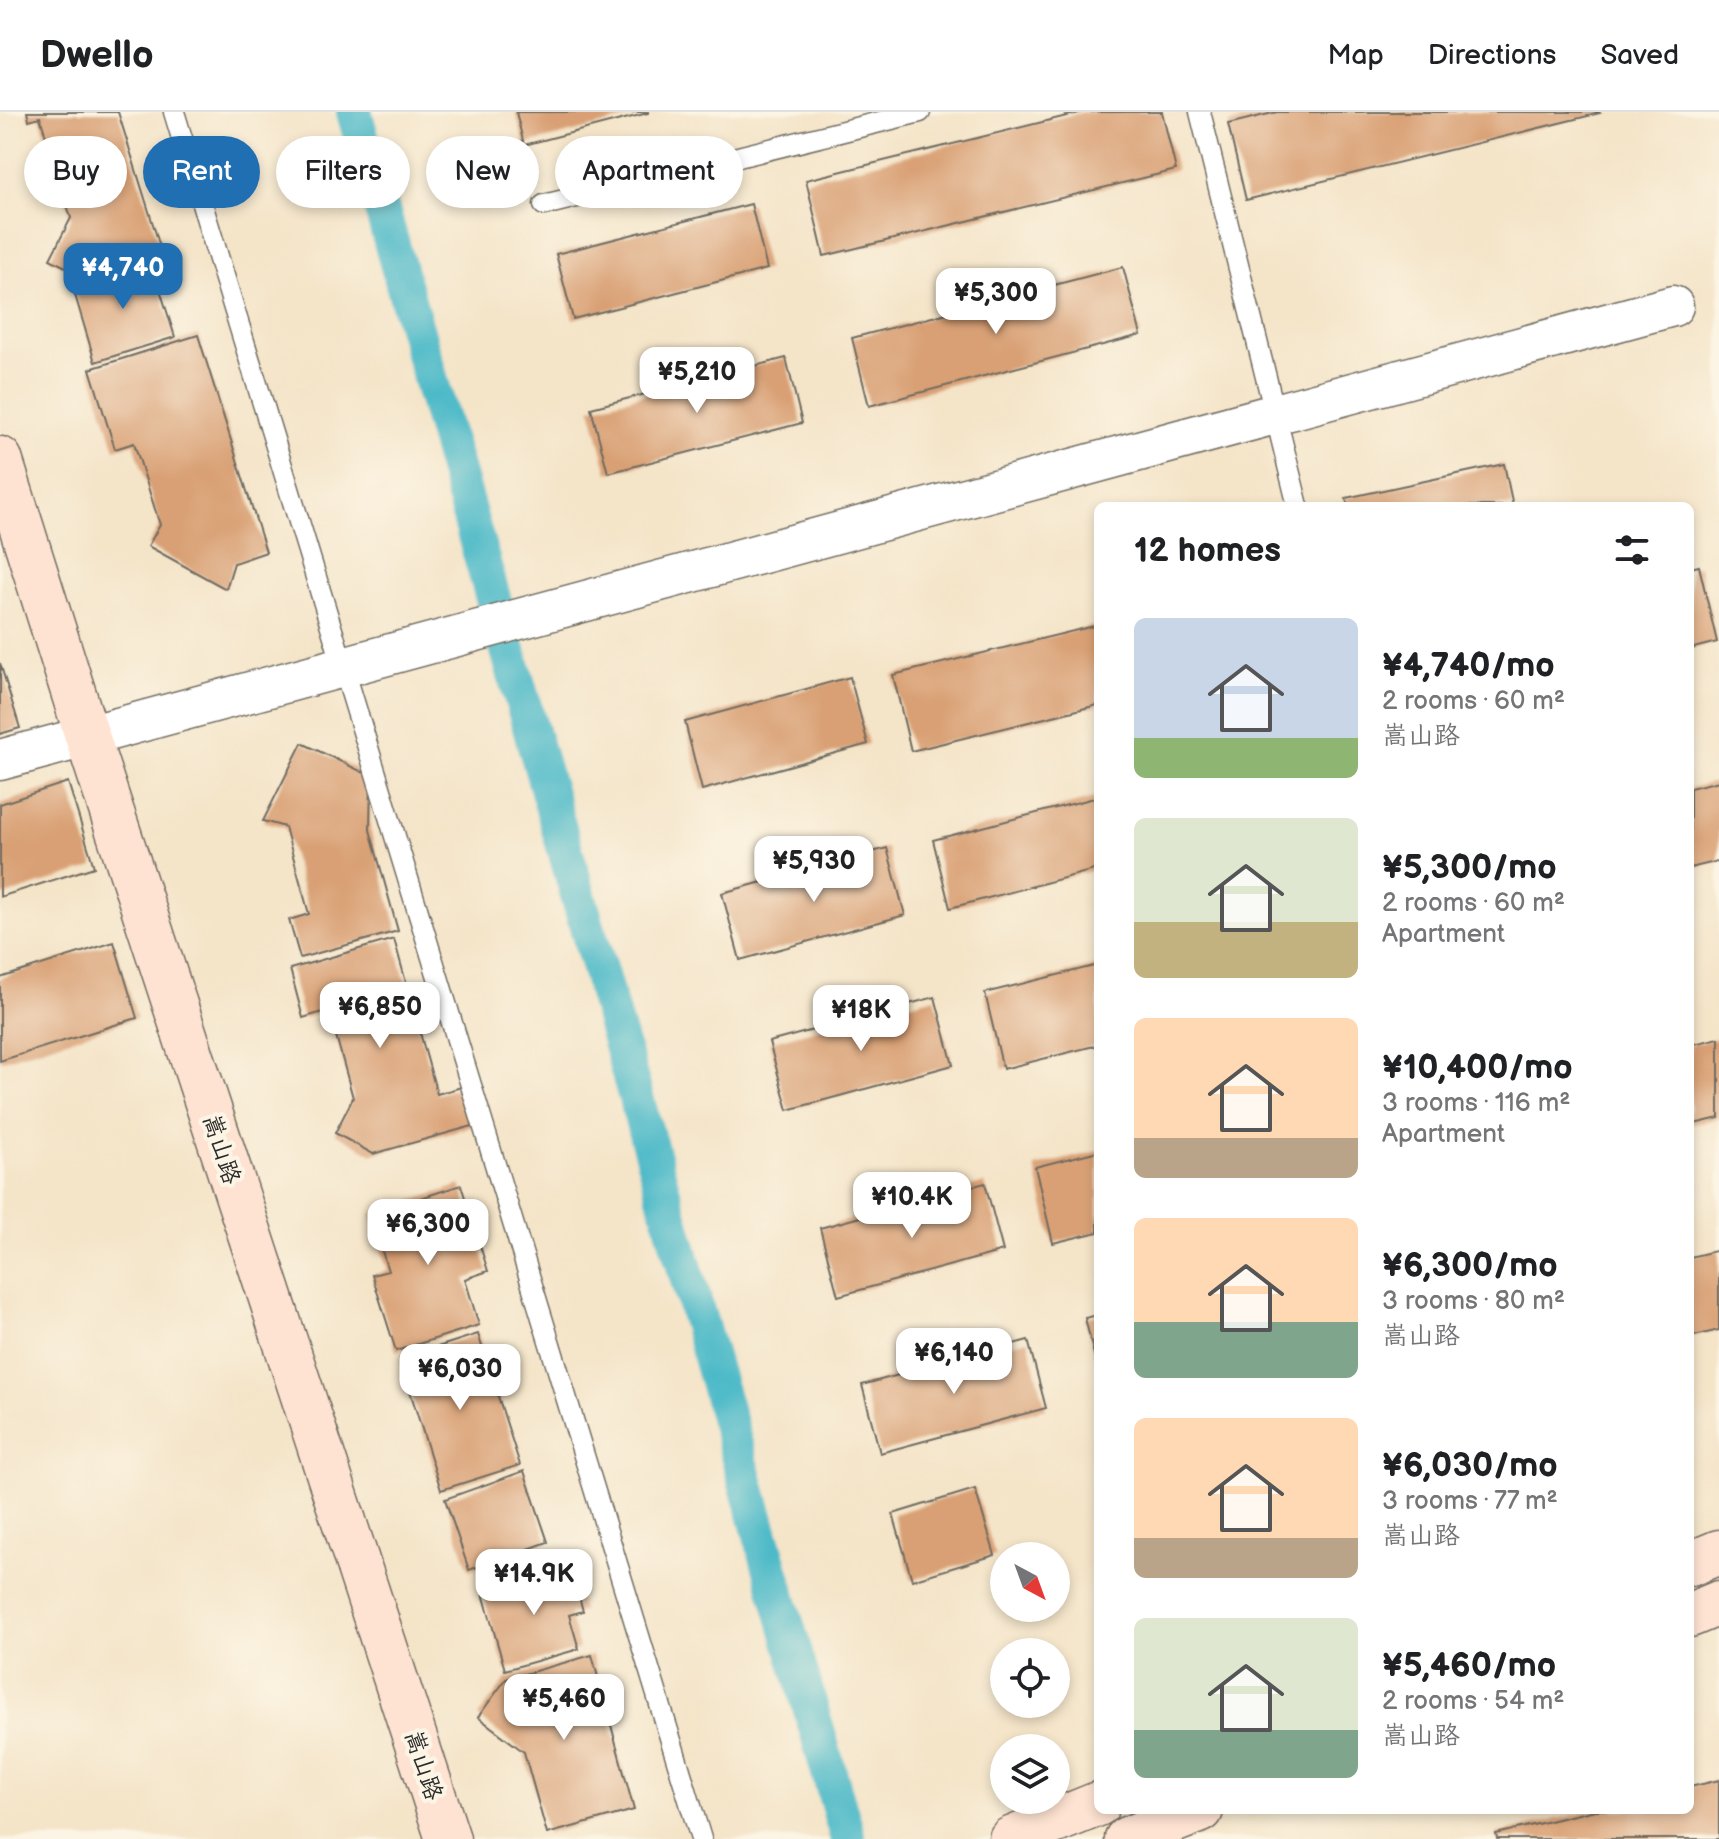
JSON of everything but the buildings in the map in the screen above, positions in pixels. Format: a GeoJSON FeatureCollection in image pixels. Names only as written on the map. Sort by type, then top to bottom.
{"type":"FeatureCollection","features":[{"type":"Feature","properties":{"kind":"street"},"geometry":{"type":"LineString","coordinates":[[0,760],[1673,306]]}},
{"type":"Feature","properties":{"kind":"street","name":"嵩山路"},"geometry":{"type":"LineString","coordinates":[[0,459],[87,736],[448,1839]]}},
{"type":"Feature","properties":{"kind":"street"},"geometry":{"type":"LineString","coordinates":[[1694,1562],[1719,1552]]}},
{"type":"Feature","properties":{"kind":"street"},"geometry":{"type":"LineString","coordinates":[[1694,1613],[1719,1603]]}},
{"type":"Feature","properties":{"kind":"street"},"geometry":{"type":"LineString","coordinates":[[1011,1839],[1094,1806]]}},
{"type":"Feature","properties":{"kind":"street"},"geometry":{"type":"LineString","coordinates":[[1127,1839],[1191,1814]]}},
{"type":"Feature","properties":{"kind":"lane"},"geometry":{"type":"LineString","coordinates":[[174,112],[701,1839]]}},
{"type":"Feature","properties":{"kind":"lane"},"geometry":{"type":"LineString","coordinates":[[544,205],[920,112]]}},
{"type":"Feature","properties":{"kind":"lane"},"geometry":{"type":"LineString","coordinates":[[1200,112],[1297,502]]}},
{"type":"Feature","properties":{"kind":"waterway"},"geometry":{"type":"LineString","coordinates":[[354,112],[848,1839]]}}]}
